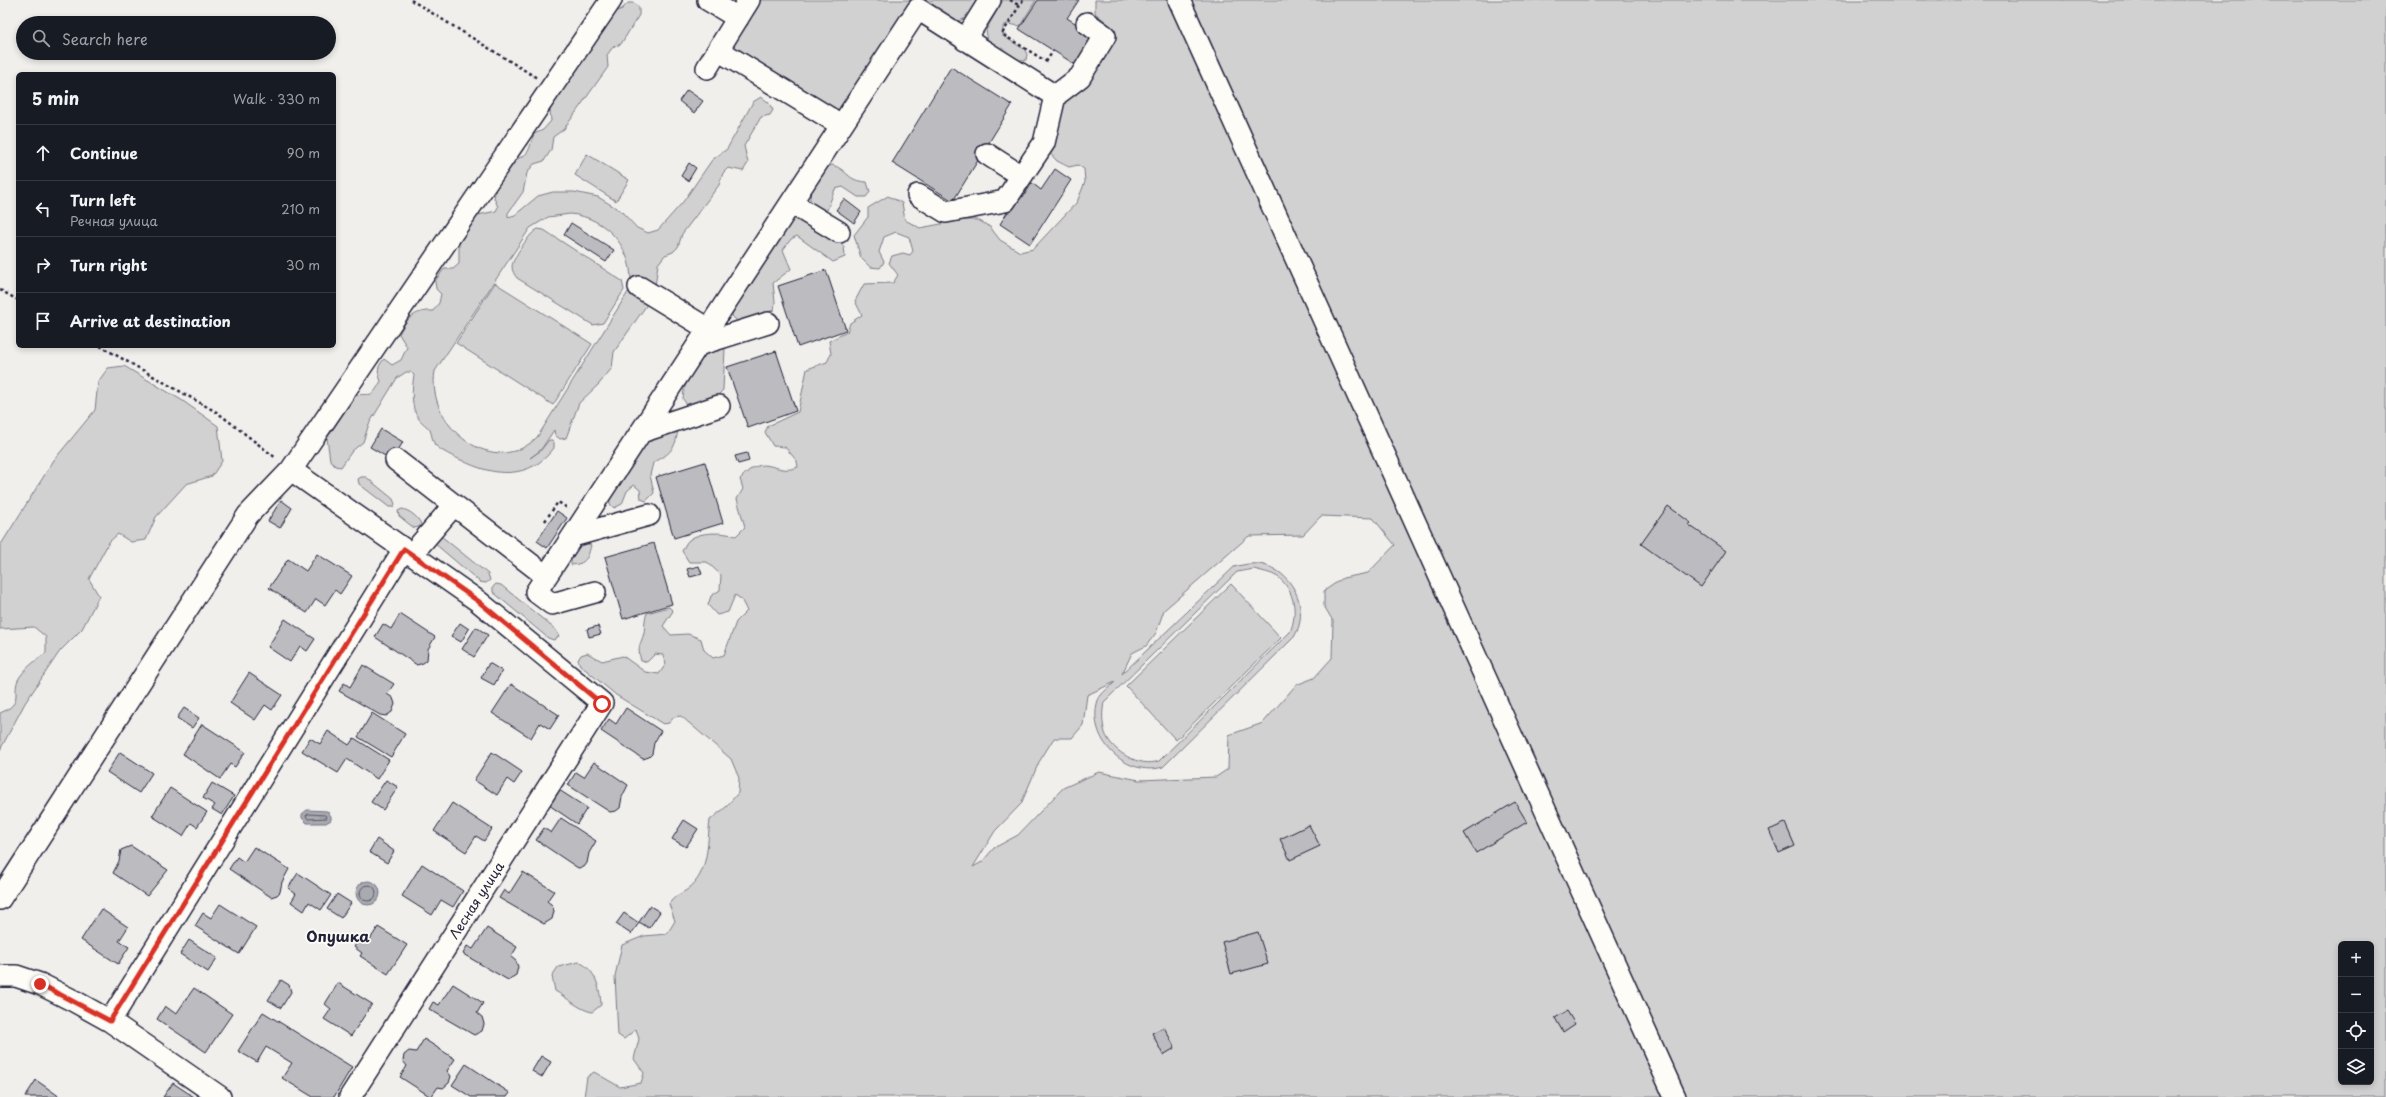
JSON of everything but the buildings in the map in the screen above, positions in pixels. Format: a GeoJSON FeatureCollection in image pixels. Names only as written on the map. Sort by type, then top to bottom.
{"type":"FeatureCollection","features":[{"type":"Feature","properties":{"kind":"street"},"geometry":{"type":"LineString","coordinates":[[0,899],[248,515],[291,470],[611,0]]}},
{"type":"Feature","properties":{"kind":"street"},"geometry":{"type":"LineString","coordinates":[[708,0],[738,18]]}},
{"type":"Feature","properties":{"kind":"street"},"geometry":{"type":"LineString","coordinates":[[707,68],[749,0]]}},
{"type":"Feature","properties":{"kind":"street"},"geometry":{"type":"LineString","coordinates":[[965,40],[990,0]]}},
{"type":"Feature","properties":{"kind":"street"},"geometry":{"type":"LineString","coordinates":[[1179,0],[1675,1097]]}},
{"type":"Feature","properties":{"kind":"street"},"geometry":{"type":"LineString","coordinates":[[595,592],[552,604],[536,592],[918,9],[1055,96]]}},
{"type":"Feature","properties":{"kind":"street"},"geometry":{"type":"LineString","coordinates":[[918,195],[946,212],[1004,202],[1044,143],[1055,96],[1080,77],[1105,36],[1087,23]]}},
{"type":"Feature","properties":{"kind":"street"},"geometry":{"type":"LineString","coordinates":[[718,50],[841,126]]}},
{"type":"Feature","properties":{"kind":"street"},"geometry":{"type":"LineString","coordinates":[[987,154],[1021,176]]}},
{"type":"Feature","properties":{"kind":"street"},"geometry":{"type":"LineString","coordinates":[[791,203],[839,232]]}},
{"type":"Feature","properties":{"kind":"street"},"geometry":{"type":"LineString","coordinates":[[639,287],[703,337]]}},
{"type":"Feature","properties":{"kind":"street"},"geometry":{"type":"LineString","coordinates":[[703,337],[768,323]]}},
{"type":"Feature","properties":{"kind":"street"},"geometry":{"type":"LineString","coordinates":[[641,432],[719,406]]}},
{"type":"Feature","properties":{"kind":"street"},"geometry":{"type":"LineString","coordinates":[[396,460],[546,576]]}},
{"type":"Feature","properties":{"kind":"street"},"geometry":{"type":"LineString","coordinates":[[291,470],[408,552]]}},
{"type":"Feature","properties":{"kind":"street"},"geometry":{"type":"LineString","coordinates":[[110,1021],[408,552],[454,505]]}},
{"type":"Feature","properties":{"kind":"street"},"geometry":{"type":"LineString","coordinates":[[573,536],[649,516]]}},
{"type":"Feature","properties":{"kind":"street","name":"Лесная улица"},"geometry":{"type":"LineString","coordinates":[[350,1097],[602,704],[478,601],[408,552]]}},
{"type":"Feature","properties":{"kind":"street"},"geometry":{"type":"LineString","coordinates":[[0,976],[16,976],[40,984],[110,1021],[220,1097]]}},
{"type":"Feature","properties":{"kind":"path"},"geometry":{"type":"LineString","coordinates":[[411,0],[552,87]]}},
{"type":"Feature","properties":{"kind":"path"},"geometry":{"type":"LineString","coordinates":[[1010,0],[1020,6]]}},
{"type":"Feature","properties":{"kind":"path"},"geometry":{"type":"LineString","coordinates":[[1023,0],[1002,34],[1047,62]]}},
{"type":"Feature","properties":{"kind":"path"},"geometry":{"type":"LineString","coordinates":[[0,290],[16,299]]}},
{"type":"Feature","properties":{"kind":"path"},"geometry":{"type":"LineString","coordinates":[[104,348],[218,413],[291,470]]}},
{"type":"Feature","properties":{"kind":"path"},"geometry":{"type":"LineString","coordinates":[[545,521],[558,502],[584,519]]}},
{"type":"Feature","properties":{"kind":"shaded area"},"geometry":{"type":"Polygon","coordinates":[[[754,0],[915,0],[840,112],[833,113],[731,49],[754,0]]]}},
{"type":"Feature","properties":{"kind":"shaded area"},"geometry":{"type":"Polygon","coordinates":[[[917,0],[978,0],[968,17],[957,22],[917,0]]]}},
{"type":"Feature","properties":{"kind":"shaded area"},"geometry":{"type":"Polygon","coordinates":[[[1003,0],[1036,0],[1020,26],[1007,24],[1003,26],[1003,36],[1024,49],[1027,54],[1026,60],[1018,63],[988,42],[986,30],[1003,0]]]}},
{"type":"Feature","properties":{"kind":"shaded area"},"geometry":{"type":"Polygon","coordinates":[[[1095,0],[2386,0],[2386,1097],[584,1097],[587,1077],[594,1072],[620,1087],[641,1083],[644,1073],[634,1059],[639,1039],[636,1029],[624,1039],[618,1035],[615,976],[622,945],[644,936],[667,934],[675,921],[669,904],[688,889],[700,875],[706,858],[710,820],[726,807],[738,793],[739,778],[731,759],[681,716],[674,717],[669,723],[663,724],[616,695],[580,665],[578,660],[581,655],[587,653],[602,661],[623,656],[645,672],[659,674],[666,664],[663,655],[655,654],[647,662],[641,661],[639,652],[647,613],[669,607],[673,611],[663,626],[671,635],[688,634],[701,639],[704,650],[713,658],[724,655],[736,622],[747,611],[741,599],[735,595],[728,612],[717,615],[708,605],[711,596],[720,590],[721,575],[707,562],[689,562],[682,551],[688,541],[699,535],[712,533],[736,536],[745,527],[737,499],[743,489],[740,479],[749,471],[757,466],[763,465],[782,469],[798,467],[797,461],[785,447],[773,446],[765,432],[768,426],[798,412],[807,369],[827,362],[831,354],[829,341],[847,332],[850,323],[862,315],[855,301],[864,284],[893,283],[898,275],[889,263],[892,256],[903,253],[910,255],[913,251],[909,237],[896,232],[884,237],[879,252],[884,262],[880,268],[870,267],[861,258],[854,235],[868,217],[868,208],[888,196],[902,203],[905,220],[920,228],[962,220],[978,220],[990,227],[1000,240],[1020,252],[1033,249],[1077,202],[1085,182],[1084,169],[1078,165],[1069,167],[1057,161],[1046,149],[1056,109],[1079,89],[1112,46],[1116,37],[1112,27],[1095,13],[1095,0]],[[1321,516],[1303,535],[1249,536],[1164,610],[1156,633],[1146,646],[1132,653],[1122,674],[1234,567],[1242,565],[1255,564],[1267,566],[1285,577],[1292,586],[1300,606],[1299,627],[1294,637],[1163,767],[1149,769],[1135,767],[1123,761],[1112,752],[1103,741],[1098,728],[1096,714],[1098,700],[1099,697],[1115,682],[1087,695],[1083,725],[1072,738],[1054,738],[1039,762],[1021,804],[995,831],[973,867],[982,862],[994,848],[1018,835],[1063,788],[1099,772],[1139,780],[1216,777],[1228,769],[1229,735],[1263,723],[1296,685],[1314,678],[1332,658],[1333,621],[1324,606],[1324,591],[1343,578],[1368,573],[1395,545],[1373,518],[1321,516]],[[1254,569],[1237,572],[1104,702],[1103,725],[1105,733],[1120,752],[1135,760],[1152,763],[1159,761],[1290,632],[1294,617],[1291,596],[1284,583],[1278,577],[1270,573],[1254,569]]]}},
{"type":"Feature","properties":{"kind":"shaded area"},"geometry":{"type":"Polygon","coordinates":[[[628,3],[634,3],[639,7],[639,15],[621,44],[613,47],[607,55],[608,67],[564,129],[553,137],[551,150],[544,161],[534,164],[527,173],[523,192],[508,213],[508,217],[515,215],[538,196],[553,192],[574,192],[598,197],[621,211],[637,228],[648,233],[658,230],[683,202],[712,160],[727,149],[753,102],[761,97],[768,102],[773,110],[770,115],[761,117],[744,146],[748,163],[743,171],[728,168],[723,173],[719,185],[682,234],[678,247],[673,252],[665,255],[658,264],[655,287],[648,303],[614,352],[612,368],[599,384],[579,403],[566,438],[560,439],[555,435],[554,430],[540,450],[549,440],[554,442],[554,448],[534,466],[523,470],[499,472],[473,466],[448,454],[435,445],[430,430],[419,419],[414,409],[412,392],[414,375],[411,372],[406,372],[397,378],[369,424],[363,442],[352,451],[341,467],[335,466],[330,460],[327,438],[356,395],[373,393],[381,381],[378,370],[384,359],[392,365],[401,360],[407,347],[399,334],[405,324],[412,316],[416,314],[433,311],[439,303],[441,294],[436,289],[435,281],[444,269],[453,269],[459,264],[459,243],[478,215],[496,211],[498,207],[494,198],[496,188],[516,159],[527,153],[534,134],[543,130],[551,121],[550,109],[615,12],[622,9],[628,3]],[[570,214],[548,217],[530,228],[435,371],[435,392],[441,412],[452,428],[467,442],[485,450],[503,453],[521,448],[538,436],[630,289],[631,275],[628,262],[623,249],[616,238],[607,229],[596,222],[570,214]]]}},
{"type":"Feature","properties":{"kind":"shaded area"},"geometry":{"type":"Polygon","coordinates":[[[587,154],[629,180],[616,201],[575,175],[587,154]]]}},
{"type":"Feature","properties":{"kind":"shaded area"},"geometry":{"type":"Polygon","coordinates":[[[832,165],[838,167],[855,180],[867,182],[870,192],[866,197],[858,197],[843,187],[835,189],[827,210],[820,211],[811,207],[810,195],[817,177],[826,168],[832,165]]]}},
{"type":"Feature","properties":{"kind":"shaded area"},"geometry":{"type":"Polygon","coordinates":[[[803,215],[844,246],[845,257],[833,262],[797,236],[791,239],[783,250],[791,269],[773,283],[775,302],[774,310],[738,322],[732,316],[734,298],[788,216],[803,215]]]}},
{"type":"Feature","properties":{"kind":"shaded area"},"geometry":{"type":"Polygon","coordinates":[[[538,229],[544,230],[622,281],[624,290],[603,323],[593,325],[517,278],[512,266],[515,257],[531,235],[538,229]]]}},
{"type":"Feature","properties":{"kind":"shaded area"},"geometry":{"type":"Polygon","coordinates":[[[495,283],[592,344],[553,405],[456,343],[495,283]]]}},
{"type":"Feature","properties":{"kind":"shaded area"},"geometry":{"type":"Polygon","coordinates":[[[715,347],[725,348],[723,390],[716,397],[687,405],[683,399],[684,389],[699,354],[715,347]]]}},
{"type":"Feature","properties":{"kind":"shaded area"},"geometry":{"type":"Polygon","coordinates":[[[124,366],[183,401],[218,426],[222,461],[212,476],[186,484],[156,517],[146,540],[131,542],[118,534],[109,542],[89,579],[99,596],[82,629],[60,651],[25,703],[0,750],[0,713],[12,706],[15,702],[16,685],[23,672],[46,653],[46,637],[34,627],[0,629],[0,546],[54,460],[95,410],[98,382],[108,368],[124,366]]]}},
{"type":"Feature","properties":{"kind":"shaded area"},"geometry":{"type":"Polygon","coordinates":[[[678,428],[676,441],[672,450],[653,463],[650,475],[654,493],[646,501],[641,499],[640,490],[634,485],[627,491],[622,504],[614,508],[610,504],[609,489],[642,439],[678,428]]]}},
{"type":"Feature","properties":{"kind":"shaded area"},"geometry":{"type":"Polygon","coordinates":[[[361,477],[366,477],[393,499],[395,504],[393,507],[389,507],[359,484],[358,479],[361,477]]]}},
{"type":"Feature","properties":{"kind":"shaded area"},"geometry":{"type":"Polygon","coordinates":[[[402,509],[416,516],[421,524],[419,527],[414,528],[399,516],[398,511],[402,509]]]}},
{"type":"Feature","properties":{"kind":"shaded area"},"geometry":{"type":"Polygon","coordinates":[[[441,536],[488,574],[490,580],[486,583],[480,582],[433,542],[441,536]]]}},
{"type":"Feature","properties":{"kind":"shaded area"},"geometry":{"type":"Polygon","coordinates":[[[584,542],[591,545],[586,560],[571,565],[574,551],[584,542]]]}},
{"type":"Feature","properties":{"kind":"shaded area"},"geometry":{"type":"Polygon","coordinates":[[[496,584],[501,585],[556,630],[559,636],[554,640],[548,638],[493,592],[493,587],[496,584]]]}},
{"type":"Feature","properties":{"kind":"shaded area"},"geometry":{"type":"Polygon","coordinates":[[[1231,584],[1281,638],[1176,740],[1126,686],[1231,584]]]}},
{"type":"Feature","properties":{"kind":"shaded area"},"geometry":{"type":"Polygon","coordinates":[[[579,962],[585,965],[593,975],[600,992],[601,1005],[592,1012],[578,1006],[555,991],[552,976],[558,967],[579,962]]]}},
{"type":"Feature","properties":{"kind":"water"},"geometry":{"type":"Polygon","coordinates":[[[307,810],[327,811],[331,816],[331,820],[326,823],[307,823],[302,818],[302,814],[307,810]]]}},
{"type":"Feature","properties":{"kind":"water"},"geometry":{"type":"Polygon","coordinates":[[[368,881],[376,885],[380,893],[376,901],[368,905],[360,901],[356,893],[360,885],[368,881]]]}},
{"type":"Feature","properties":{"kind":"district","name":"Опушка"},"geometry":{"type":"Point","coordinates":[338,935]}},
{"type":"Feature","properties":{"kind":"route"},"geometry":{"type":"LineString","coordinates":[[40,984],[110,1021],[404,549],[478,601],[602,704]]}}]}
